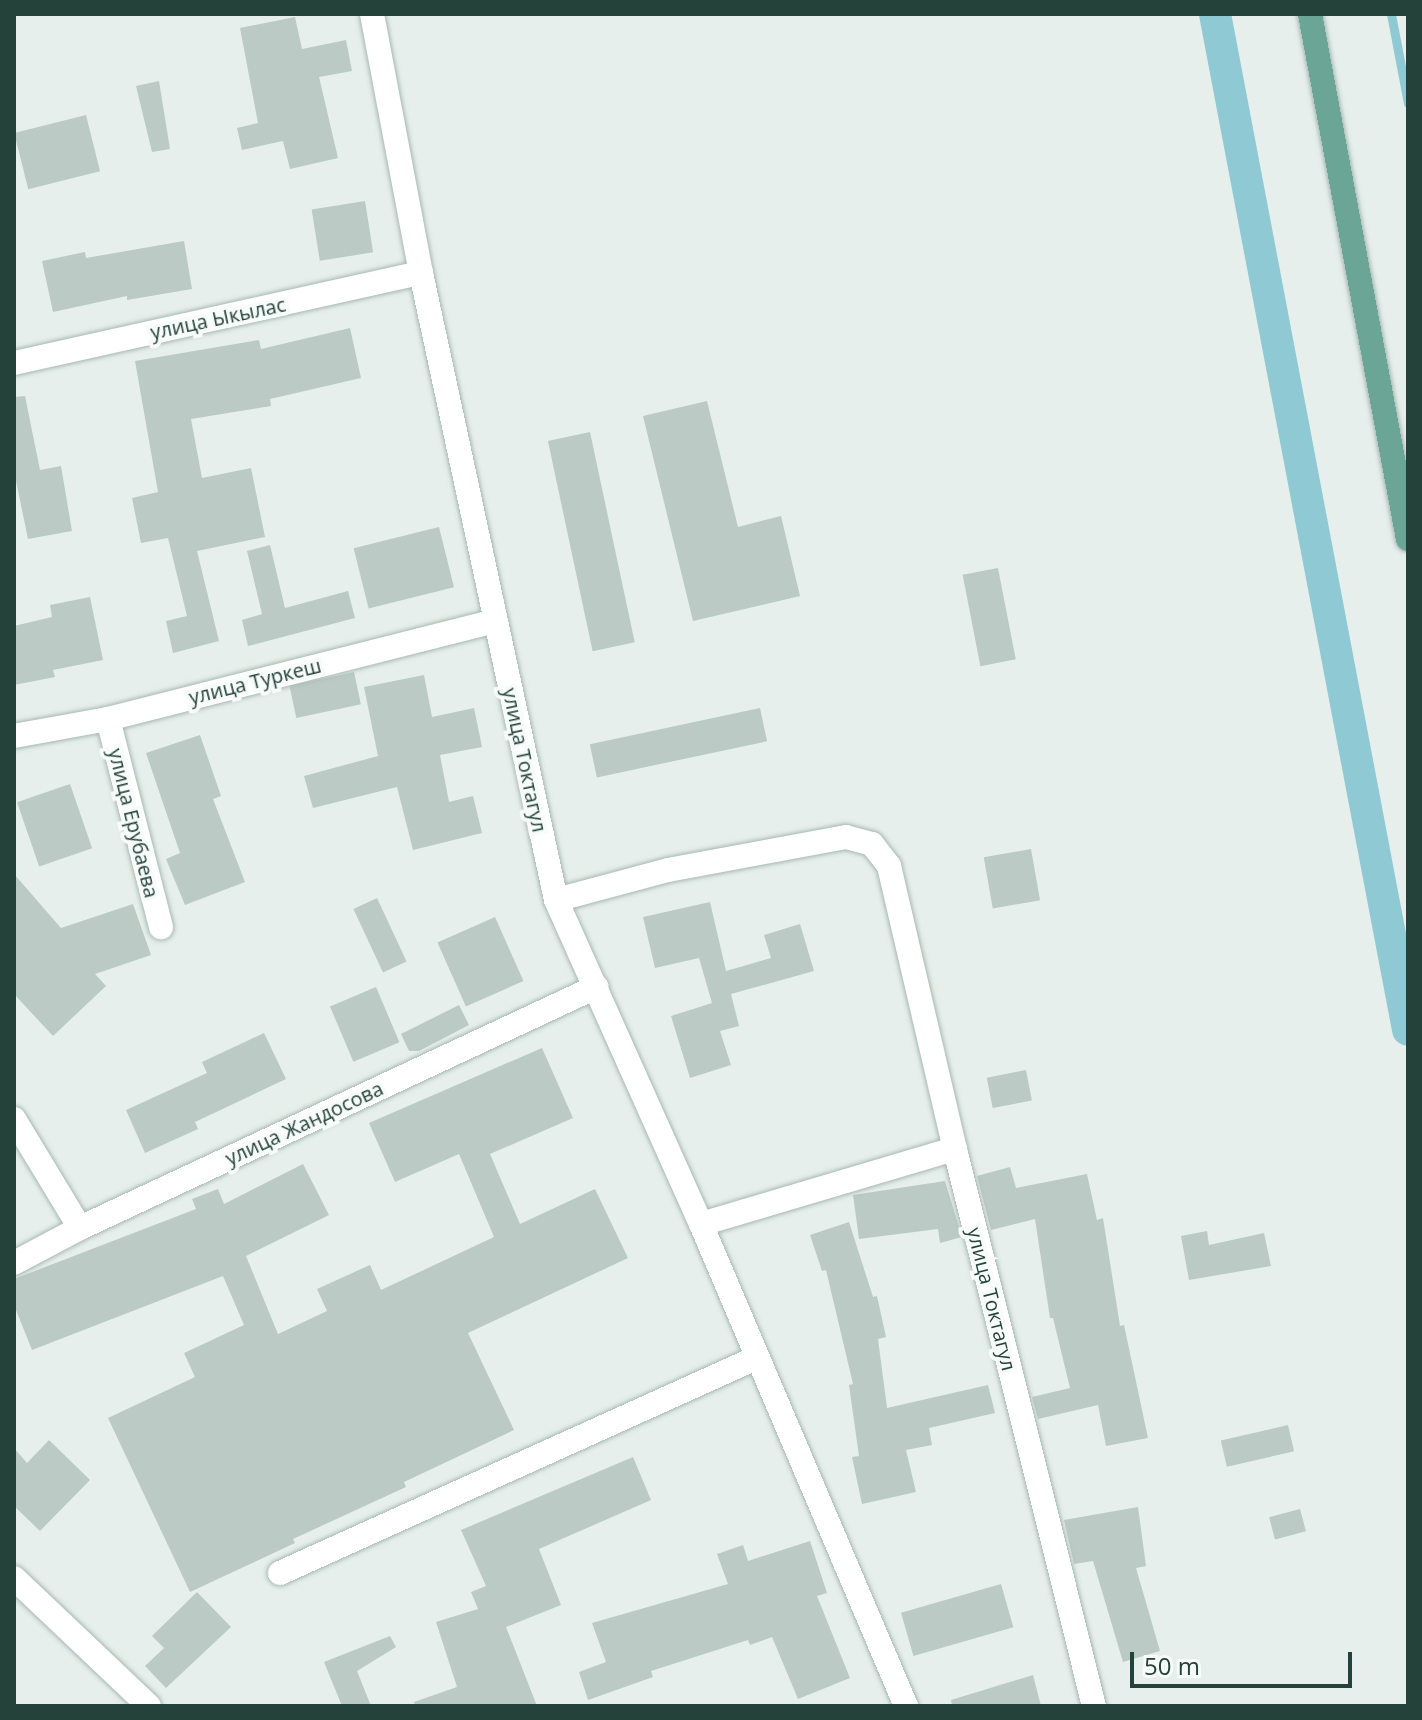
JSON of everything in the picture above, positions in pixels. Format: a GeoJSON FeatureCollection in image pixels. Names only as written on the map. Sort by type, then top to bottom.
{"type":"FeatureCollection","features":[{"type":"Feature","properties":{"kind":"main road"},"geometry":{"type":"LineString","coordinates":[[1310,14],[1408,539]]}},
{"type":"Feature","properties":{"kind":"street","name":"улица Токтагул"},"geometry":{"type":"LineString","coordinates":[[372,14],[421,273],[556,900],[701,1224],[906,1706]]}},
{"type":"Feature","properties":{"kind":"street","name":"улица Ыкылас"},"geometry":{"type":"LineString","coordinates":[[14,363],[421,273]]}},
{"type":"Feature","properties":{"kind":"street","name":"улица Туркеш"},"geometry":{"type":"LineString","coordinates":[[14,736],[108,719],[495,621]]}},
{"type":"Feature","properties":{"kind":"street","name":"улица Ерубаева"},"geometry":{"type":"LineString","coordinates":[[108,719],[161,927]]}},
{"type":"Feature","properties":{"kind":"street","name":"улица Токтагул"},"geometry":{"type":"LineString","coordinates":[[556,900],[668,870],[846,837],[872,844],[889,866],[955,1149],[1094,1706]]}},
{"type":"Feature","properties":{"kind":"street","name":"улица Жандосова"},"geometry":{"type":"LineString","coordinates":[[14,1263],[80,1228],[596,987]]}},
{"type":"Feature","properties":{"kind":"street"},"geometry":{"type":"LineString","coordinates":[[14,1119],[80,1228]]}},
{"type":"Feature","properties":{"kind":"street"},"geometry":{"type":"LineString","coordinates":[[701,1224],[955,1149]]}},
{"type":"Feature","properties":{"kind":"street"},"geometry":{"type":"LineString","coordinates":[[280,1573],[756,1358]]}},
{"type":"Feature","properties":{"kind":"street"},"geometry":{"type":"LineString","coordinates":[[14,1578],[149,1706]]}},
{"type":"Feature","properties":{"kind":"building"},"geometry":{"type":"Polygon","coordinates":[[[295,17],[302,49],[346,40],[352,71],[319,77],[338,158],[290,169],[283,141],[242,150],[237,128],[258,123],[240,28],[295,17]]]}},
{"type":"Feature","properties":{"kind":"building"},"geometry":{"type":"Polygon","coordinates":[[[159,81],[170,149],[152,152],[136,86],[159,81]]]}},
{"type":"Feature","properties":{"kind":"building"},"geometry":{"type":"Polygon","coordinates":[[[86,115],[100,171],[28,189],[14,133],[86,115]]]}},
{"type":"Feature","properties":{"kind":"building"},"geometry":{"type":"Polygon","coordinates":[[[365,201],[373,252],[320,261],[312,209],[365,201]]]}},
{"type":"Feature","properties":{"kind":"building"},"geometry":{"type":"Polygon","coordinates":[[[184,241],[192,289],[127,300],[127,296],[53,312],[42,261],[85,252],[86,258],[184,241]]]}},
{"type":"Feature","properties":{"kind":"building"},"geometry":{"type":"Polygon","coordinates":[[[350,328],[361,378],[270,399],[271,406],[191,419],[202,478],[251,468],[265,537],[197,551],[219,641],[173,653],[166,621],[187,616],[168,538],[141,543],[132,498],[158,492],[135,361],[259,340],[261,349],[350,328]]]}},
{"type":"Feature","properties":{"kind":"building"},"geometry":{"type":"Polygon","coordinates":[[[25,396],[40,470],[61,466],[72,531],[28,539],[14,471],[14,397],[25,396]]]}},
{"type":"Feature","properties":{"kind":"building"},"geometry":{"type":"Polygon","coordinates":[[[707,401],[738,527],[781,516],[800,596],[693,621],[643,416],[707,401]]]}},
{"type":"Feature","properties":{"kind":"building"},"geometry":{"type":"Polygon","coordinates":[[[590,432],[635,642],[593,651],[548,441],[590,432]]]}},
{"type":"Feature","properties":{"kind":"building"},"geometry":{"type":"Polygon","coordinates":[[[439,527],[454,587],[369,608],[354,548],[439,527]]]}},
{"type":"Feature","properties":{"kind":"building"},"geometry":{"type":"Polygon","coordinates":[[[270,545],[285,608],[348,591],[355,618],[248,646],[242,620],[262,614],[247,551],[270,545]]]}},
{"type":"Feature","properties":{"kind":"building"},"geometry":{"type":"Polygon","coordinates":[[[998,568],[1016,659],[980,666],[963,575],[998,568]]]}},
{"type":"Feature","properties":{"kind":"building"},"geometry":{"type":"Polygon","coordinates":[[[90,597],[103,660],[53,670],[55,677],[14,685],[14,626],[52,617],[50,605],[90,597]]]}},
{"type":"Feature","properties":{"kind":"building"},"geometry":{"type":"Polygon","coordinates":[[[354,672],[361,704],[296,718],[289,686],[354,672]]]}},
{"type":"Feature","properties":{"kind":"building"},"geometry":{"type":"Polygon","coordinates":[[[424,675],[432,717],[474,708],[482,747],[440,755],[449,802],[473,796],[482,833],[413,850],[397,787],[313,808],[304,776],[378,756],[364,687],[424,675]]]}},
{"type":"Feature","properties":{"kind":"building"},"geometry":{"type":"Polygon","coordinates":[[[760,708],[767,741],[597,777],[590,744],[760,708]]]}},
{"type":"Feature","properties":{"kind":"building"},"geometry":{"type":"Polygon","coordinates":[[[200,735],[221,796],[213,799],[245,882],[185,905],[166,859],[180,853],[146,753],[200,735]]]}},
{"type":"Feature","properties":{"kind":"building"},"geometry":{"type":"Polygon","coordinates":[[[70,784],[92,848],[39,867],[17,802],[70,784]]]}},
{"type":"Feature","properties":{"kind":"building"},"geometry":{"type":"Polygon","coordinates":[[[1031,849],[1040,900],[993,909],[984,857],[1031,849]]]}},
{"type":"Feature","properties":{"kind":"building"},"geometry":{"type":"Polygon","coordinates":[[[14,874],[61,928],[133,904],[151,955],[95,974],[106,986],[53,1036],[14,994],[14,874]]]}},
{"type":"Feature","properties":{"kind":"building"},"geometry":{"type":"Polygon","coordinates":[[[377,898],[407,961],[383,972],[353,909],[377,898]]]}},
{"type":"Feature","properties":{"kind":"building"},"geometry":{"type":"Polygon","coordinates":[[[710,902],[726,971],[771,958],[764,935],[800,924],[814,971],[731,994],[739,1026],[720,1031],[731,1065],[690,1078],[671,1016],[712,1003],[699,958],[655,968],[643,917],[710,902]]]}},
{"type":"Feature","properties":{"kind":"building"},"geometry":{"type":"Polygon","coordinates":[[[495,917],[523,981],[466,1007],[437,943],[495,917]]]}},
{"type":"Feature","properties":{"kind":"building"},"geometry":{"type":"Polygon","coordinates":[[[376,987],[399,1042],[353,1062],[330,1007],[376,987]]]}},
{"type":"Feature","properties":{"kind":"building"},"geometry":{"type":"Polygon","coordinates":[[[459,1005],[469,1025],[419,1051],[409,1051],[401,1034],[459,1005]]]}},
{"type":"Feature","properties":{"kind":"building"},"geometry":{"type":"Polygon","coordinates":[[[264,1033],[286,1079],[195,1122],[198,1129],[145,1153],[126,1110],[207,1073],[202,1062],[264,1033]]]}},
{"type":"Feature","properties":{"kind":"building"},"geometry":{"type":"Polygon","coordinates":[[[542,1048],[573,1118],[490,1154],[520,1224],[595,1189],[628,1258],[468,1333],[514,1430],[404,1482],[406,1487],[293,1539],[295,1543],[190,1592],[108,1418],[195,1377],[184,1353],[244,1325],[223,1276],[32,1350],[14,1305],[14,1279],[196,1209],[192,1199],[218,1189],[224,1204],[303,1164],[329,1215],[246,1256],[278,1334],[327,1311],[317,1289],[370,1265],[381,1290],[494,1237],[459,1154],[395,1182],[369,1123],[542,1048]]]}},
{"type":"Feature","properties":{"kind":"building"},"geometry":{"type":"Polygon","coordinates":[[[1026,1070],[1032,1100],[993,1108],[987,1078],[1026,1070]]]}},
{"type":"Feature","properties":{"kind":"building"},"geometry":{"type":"Polygon","coordinates":[[[1010,1167],[1016,1188],[1087,1174],[1097,1220],[1103,1218],[1120,1326],[1124,1325],[1148,1438],[1106,1446],[1098,1405],[1038,1419],[1032,1397],[1070,1388],[1053,1318],[1050,1318],[1035,1219],[991,1230],[977,1176],[1010,1167]]]}},
{"type":"Feature","properties":{"kind":"building"},"geometry":{"type":"Polygon","coordinates":[[[945,1181],[962,1237],[940,1243],[938,1229],[859,1239],[853,1195],[945,1181]]]}},
{"type":"Feature","properties":{"kind":"building"},"geometry":{"type":"Polygon","coordinates":[[[849,1222],[873,1297],[877,1296],[886,1337],[878,1339],[887,1408],[988,1385],[995,1413],[929,1428],[932,1445],[906,1450],[916,1492],[862,1504],[852,1457],[859,1456],[849,1385],[853,1384],[826,1270],[822,1271],[810,1235],[849,1222]]]}},
{"type":"Feature","properties":{"kind":"building"},"geometry":{"type":"Polygon","coordinates":[[[1207,1231],[1209,1245],[1264,1233],[1271,1266],[1189,1280],[1181,1236],[1207,1231]]]}},
{"type":"Feature","properties":{"kind":"building"},"geometry":{"type":"Polygon","coordinates":[[[1288,1425],[1294,1451],[1227,1467],[1221,1441],[1288,1425]]]}},
{"type":"Feature","properties":{"kind":"building"},"geometry":{"type":"Polygon","coordinates":[[[49,1440],[90,1480],[40,1531],[14,1506],[14,1448],[27,1463],[49,1440]]]}},
{"type":"Feature","properties":{"kind":"building"},"geometry":{"type":"Polygon","coordinates":[[[633,1457],[651,1500],[539,1549],[561,1605],[506,1627],[537,1706],[415,1706],[414,1702],[457,1687],[436,1622],[478,1609],[471,1592],[486,1586],[461,1530],[633,1457]]]}},
{"type":"Feature","properties":{"kind":"building"},"geometry":{"type":"Polygon","coordinates":[[[1138,1507],[1146,1566],[1136,1568],[1160,1651],[1123,1662],[1093,1561],[1074,1564],[1064,1520],[1138,1507]]]}},
{"type":"Feature","properties":{"kind":"building"},"geometry":{"type":"Polygon","coordinates":[[[1300,1509],[1306,1531],[1275,1539],[1269,1517],[1300,1509]]]}},
{"type":"Feature","properties":{"kind":"building"},"geometry":{"type":"Polygon","coordinates":[[[810,1541],[827,1593],[817,1596],[850,1678],[798,1699],[772,1637],[750,1645],[748,1640],[651,1671],[653,1677],[588,1700],[579,1672],[606,1662],[592,1623],[728,1584],[717,1554],[743,1545],[748,1561],[810,1541]]]}},
{"type":"Feature","properties":{"kind":"building"},"geometry":{"type":"Polygon","coordinates":[[[1001,1584],[1013,1627],[913,1656],[901,1613],[1001,1584]]]}},
{"type":"Feature","properties":{"kind":"building"},"geometry":{"type":"Polygon","coordinates":[[[197,1592],[231,1627],[166,1688],[145,1666],[164,1648],[152,1636],[197,1592]]]}},
{"type":"Feature","properties":{"kind":"building"},"geometry":{"type":"Polygon","coordinates":[[[390,1636],[396,1647],[357,1671],[371,1706],[342,1706],[324,1662],[390,1636]]]}},
{"type":"Feature","properties":{"kind":"building"},"geometry":{"type":"Polygon","coordinates":[[[1033,1675],[1041,1706],[952,1706],[951,1700],[1033,1675]]]}},
{"type":"Feature","properties":{"kind":"waterway"},"geometry":{"type":"LineString","coordinates":[[1215,14],[1408,1030]]}},
{"type":"Feature","properties":{"kind":"waterway"},"geometry":{"type":"LineString","coordinates":[[1391,14],[1408,103]]}}]}
